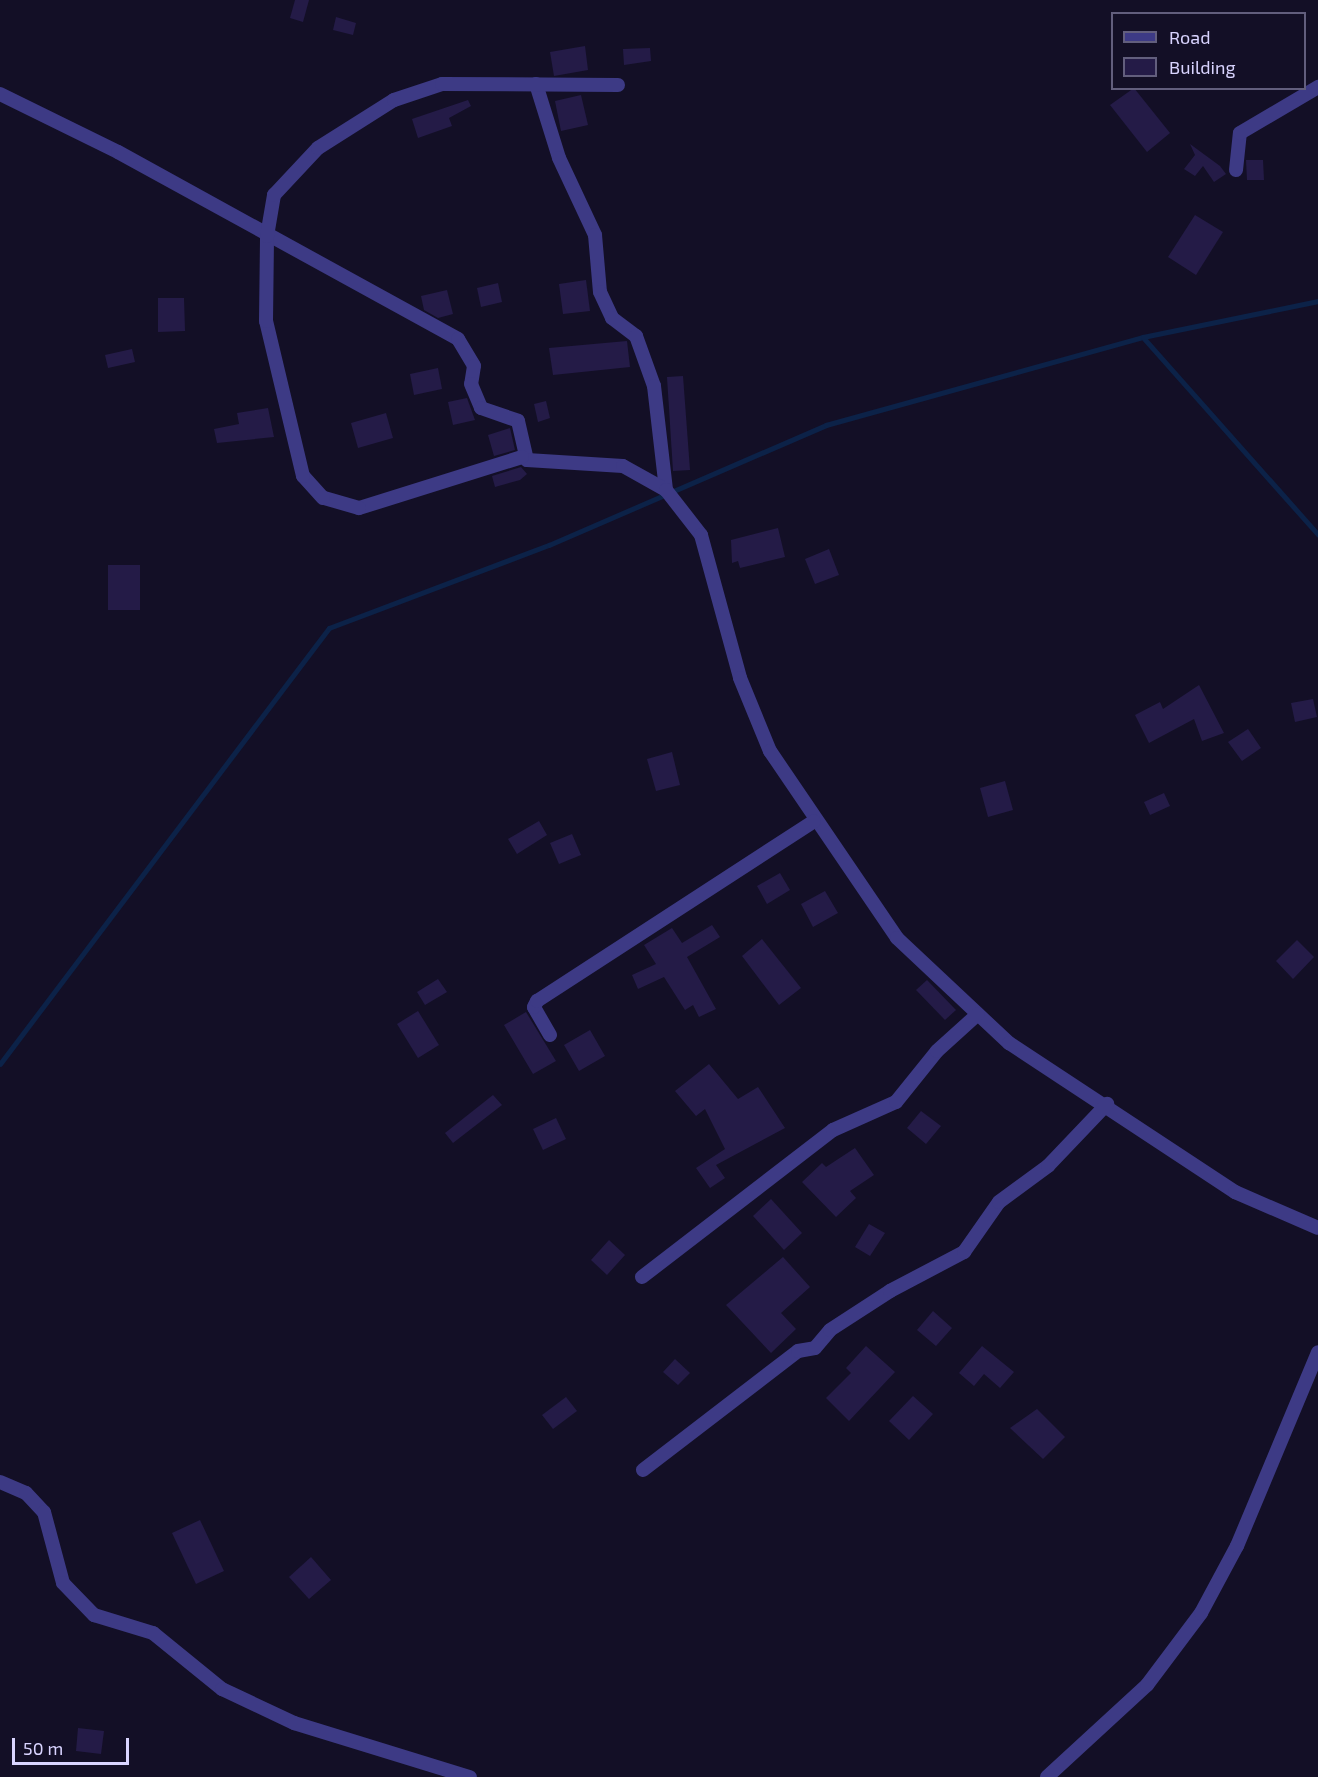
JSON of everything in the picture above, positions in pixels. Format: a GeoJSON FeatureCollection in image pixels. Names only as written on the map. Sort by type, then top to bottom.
{"type":"FeatureCollection","features":[{"type":"Feature","properties":{"kind":"street"},"geometry":{"type":"LineString","coordinates":[[618,85],[442,84],[394,100],[311,156],[274,195],[267,236],[266,321],[303,476],[323,498],[359,508],[522,456],[623,466],[666,490],[700,535],[740,678],[770,751],[814,821],[897,938],[1009,1043],[1107,1104],[1168,1151],[1235,1192],[1318,1228]]}},
{"type":"Feature","properties":{"kind":"street"},"geometry":{"type":"LineString","coordinates":[[536,84],[559,158],[595,235],[600,292],[612,318],[636,336],[654,386],[666,490]]}},
{"type":"Feature","properties":{"kind":"street"},"geometry":{"type":"LineString","coordinates":[[1236,170],[1240,134],[1318,87]]}},
{"type":"Feature","properties":{"kind":"street"},"geometry":{"type":"LineString","coordinates":[[0,94],[458,339],[474,366],[471,384],[481,408],[518,421],[522,456]]}},
{"type":"Feature","properties":{"kind":"street"},"geometry":{"type":"LineString","coordinates":[[549,1035],[534,1007],[537,1001],[814,821]]}},
{"type":"Feature","properties":{"kind":"street"},"geometry":{"type":"LineString","coordinates":[[642,1277],[833,1131],[896,1102],[938,1051],[978,1014]]}},
{"type":"Feature","properties":{"kind":"street"},"geometry":{"type":"LineString","coordinates":[[643,1470],[798,1351],[815,1348],[830,1330],[890,1291],[964,1252],[999,1202],[1048,1166],[1107,1104]]}},
{"type":"Feature","properties":{"kind":"street"},"geometry":{"type":"LineString","coordinates":[[1047,1777],[1147,1685],[1201,1612],[1237,1546],[1318,1352]]}},
{"type":"Feature","properties":{"kind":"street"},"geometry":{"type":"LineString","coordinates":[[0,1482],[26,1493],[44,1512],[63,1583],[94,1615],[112,1625],[153,1633],[222,1689],[294,1723],[470,1777]]}},
{"type":"Feature","properties":{"kind":"building"},"geometry":{"type":"Polygon","coordinates":[[[295,0],[309,0],[303,22],[290,18],[295,0]]]}},
{"type":"Feature","properties":{"kind":"building"},"geometry":{"type":"Polygon","coordinates":[[[336,17],[356,23],[353,35],[333,30],[336,17]]]}},
{"type":"Feature","properties":{"kind":"building"},"geometry":{"type":"Polygon","coordinates":[[[585,46],[588,70],[554,76],[550,52],[585,46]]]}},
{"type":"Feature","properties":{"kind":"building"},"geometry":{"type":"Polygon","coordinates":[[[650,48],[651,61],[624,65],[623,49],[650,48]]]}},
{"type":"Feature","properties":{"kind":"building"},"geometry":{"type":"Polygon","coordinates":[[[1131,90],[1136,90],[1170,133],[1147,152],[1110,105],[1131,90]]]}},
{"type":"Feature","properties":{"kind":"building"},"geometry":{"type":"Polygon","coordinates":[[[581,95],[588,125],[561,131],[555,101],[581,95]]]}},
{"type":"Feature","properties":{"kind":"building"},"geometry":{"type":"Polygon","coordinates":[[[468,100],[471,106],[449,118],[452,126],[418,138],[412,119],[468,100]]]}},
{"type":"Feature","properties":{"kind":"building"},"geometry":{"type":"Polygon","coordinates":[[[1190,144],[1220,166],[1226,174],[1214,182],[1203,166],[1195,176],[1184,169],[1195,155],[1190,144]]]}},
{"type":"Feature","properties":{"kind":"building"},"geometry":{"type":"Polygon","coordinates":[[[1246,160],[1263,160],[1264,180],[1247,180],[1246,160]]]}},
{"type":"Feature","properties":{"kind":"building"},"geometry":{"type":"Polygon","coordinates":[[[1195,215],[1223,232],[1196,275],[1168,257],[1195,215]]]}},
{"type":"Feature","properties":{"kind":"building"},"geometry":{"type":"Polygon","coordinates":[[[586,280],[590,311],[563,314],[559,284],[586,280]]]}},
{"type":"Feature","properties":{"kind":"building"},"geometry":{"type":"Polygon","coordinates":[[[498,283],[502,302],[481,307],[477,288],[498,283]]]}},
{"type":"Feature","properties":{"kind":"building"},"geometry":{"type":"Polygon","coordinates":[[[447,290],[453,314],[438,318],[424,310],[421,296],[447,290]]]}},
{"type":"Feature","properties":{"kind":"building"},"geometry":{"type":"Polygon","coordinates":[[[158,298],[184,298],[185,331],[158,332],[158,298]]]}},
{"type":"Feature","properties":{"kind":"building"},"geometry":{"type":"Polygon","coordinates":[[[627,341],[630,367],[553,375],[549,348],[627,341]]]}},
{"type":"Feature","properties":{"kind":"building"},"geometry":{"type":"Polygon","coordinates":[[[132,349],[135,362],[108,368],[105,355],[132,349]]]}},
{"type":"Feature","properties":{"kind":"building"},"geometry":{"type":"Polygon","coordinates":[[[438,368],[442,389],[414,395],[410,374],[438,368]]]}},
{"type":"Feature","properties":{"kind":"building"},"geometry":{"type":"Polygon","coordinates":[[[683,376],[690,470],[673,471],[667,377],[683,376]]]}},
{"type":"Feature","properties":{"kind":"building"},"geometry":{"type":"Polygon","coordinates":[[[467,398],[475,420],[453,425],[448,402],[467,398]]]}},
{"type":"Feature","properties":{"kind":"building"},"geometry":{"type":"Polygon","coordinates":[[[546,401],[550,418],[538,422],[534,404],[546,401]]]}},
{"type":"Feature","properties":{"kind":"building"},"geometry":{"type":"Polygon","coordinates":[[[268,408],[274,437],[217,443],[214,429],[239,424],[237,413],[268,408]]]}},
{"type":"Feature","properties":{"kind":"building"},"geometry":{"type":"Polygon","coordinates":[[[386,413],[393,438],[358,448],[351,423],[386,413]]]}},
{"type":"Feature","properties":{"kind":"building"},"geometry":{"type":"Polygon","coordinates":[[[510,428],[515,450],[494,456],[488,435],[510,428]]]}},
{"type":"Feature","properties":{"kind":"building"},"geometry":{"type":"Polygon","coordinates":[[[521,467],[527,474],[520,480],[495,487],[492,476],[521,467]]]}},
{"type":"Feature","properties":{"kind":"building"},"geometry":{"type":"Polygon","coordinates":[[[778,528],[785,557],[740,568],[738,561],[732,563],[731,540],[778,528]]]}},
{"type":"Feature","properties":{"kind":"building"},"geometry":{"type":"Polygon","coordinates":[[[829,549],[839,575],[815,584],[805,559],[829,549]]]}},
{"type":"Feature","properties":{"kind":"building"},"geometry":{"type":"Polygon","coordinates":[[[108,565],[140,565],[140,610],[108,610],[108,565]]]}},
{"type":"Feature","properties":{"kind":"building"},"geometry":{"type":"Polygon","coordinates":[[[1199,685],[1224,733],[1202,741],[1194,719],[1149,743],[1135,715],[1160,702],[1163,709],[1199,685]]]}},
{"type":"Feature","properties":{"kind":"building"},"geometry":{"type":"Polygon","coordinates":[[[1313,699],[1317,717],[1295,722],[1291,703],[1313,699]]]}},
{"type":"Feature","properties":{"kind":"building"},"geometry":{"type":"Polygon","coordinates":[[[1248,729],[1261,748],[1242,761],[1228,742],[1248,729]]]}},
{"type":"Feature","properties":{"kind":"building"},"geometry":{"type":"Polygon","coordinates":[[[672,752],[680,785],[656,791],[647,759],[672,752]]]}},
{"type":"Feature","properties":{"kind":"building"},"geometry":{"type":"Polygon","coordinates":[[[1005,781],[1013,810],[988,817],[980,788],[1005,781]]]}},
{"type":"Feature","properties":{"kind":"building"},"geometry":{"type":"Polygon","coordinates":[[[1164,793],[1170,806],[1150,815],[1144,802],[1164,793]]]}},
{"type":"Feature","properties":{"kind":"building"},"geometry":{"type":"Polygon","coordinates":[[[539,821],[547,835],[517,854],[508,839],[539,821]]]}},
{"type":"Feature","properties":{"kind":"building"},"geometry":{"type":"Polygon","coordinates":[[[572,834],[581,855],[559,864],[550,843],[572,834]]]}},
{"type":"Feature","properties":{"kind":"building"},"geometry":{"type":"Polygon","coordinates":[[[780,873],[790,890],[767,904],[757,886],[780,873]]]}},
{"type":"Feature","properties":{"kind":"building"},"geometry":{"type":"Polygon","coordinates":[[[825,891],[838,913],[813,927],[801,904],[825,891]]]}},
{"type":"Feature","properties":{"kind":"building"},"geometry":{"type":"Polygon","coordinates":[[[712,925],[720,937],[687,957],[716,1009],[699,1017],[693,1005],[685,1010],[664,977],[638,989],[632,975],[656,964],[644,945],[672,928],[682,943],[712,925]]]}},
{"type":"Feature","properties":{"kind":"building"},"geometry":{"type":"Polygon","coordinates":[[[762,939],[801,988],[779,1005],[742,956],[762,939]]]}},
{"type":"Feature","properties":{"kind":"building"},"geometry":{"type":"Polygon","coordinates":[[[1297,940],[1314,957],[1293,979],[1276,961],[1297,940]]]}},
{"type":"Feature","properties":{"kind":"building"},"geometry":{"type":"Polygon","coordinates":[[[438,979],[447,992],[425,1005],[417,992],[438,979]]]}},
{"type":"Feature","properties":{"kind":"building"},"geometry":{"type":"Polygon","coordinates":[[[927,980],[956,1010],[945,1020],[916,990],[927,980]]]}},
{"type":"Feature","properties":{"kind":"building"},"geometry":{"type":"Polygon","coordinates":[[[418,1011],[439,1045],[418,1058],[397,1024],[418,1011]]]}},
{"type":"Feature","properties":{"kind":"building"},"geometry":{"type":"Polygon","coordinates":[[[526,1012],[556,1061],[533,1074],[504,1025],[526,1012]]]}},
{"type":"Feature","properties":{"kind":"building"},"geometry":{"type":"Polygon","coordinates":[[[590,1030],[605,1056],[579,1071],[564,1045],[590,1030]]]}},
{"type":"Feature","properties":{"kind":"building"},"geometry":{"type":"Polygon","coordinates":[[[709,1064],[738,1099],[758,1087],[785,1128],[716,1165],[725,1178],[710,1188],[696,1168],[725,1149],[705,1109],[696,1116],[675,1091],[709,1064]]]}},
{"type":"Feature","properties":{"kind":"building"},"geometry":{"type":"Polygon","coordinates":[[[493,1095],[502,1105],[453,1143],[445,1133],[493,1095]]]}},
{"type":"Feature","properties":{"kind":"building"},"geometry":{"type":"Polygon","coordinates":[[[921,1111],[941,1126],[926,1144],[907,1128],[921,1111]]]}},
{"type":"Feature","properties":{"kind":"building"},"geometry":{"type":"Polygon","coordinates":[[[556,1118],[566,1139],[543,1150],[533,1129],[556,1118]]]}},
{"type":"Feature","properties":{"kind":"building"},"geometry":{"type":"Polygon","coordinates":[[[855,1148],[874,1175],[850,1191],[856,1198],[836,1217],[802,1182],[822,1163],[826,1167],[855,1148]]]}},
{"type":"Feature","properties":{"kind":"building"},"geometry":{"type":"Polygon","coordinates":[[[771,1199],[802,1233],[784,1250],[753,1216],[771,1199]]]}},
{"type":"Feature","properties":{"kind":"building"},"geometry":{"type":"Polygon","coordinates":[[[869,1224],[885,1233],[870,1256],[855,1247],[869,1224]]]}},
{"type":"Feature","properties":{"kind":"building"},"geometry":{"type":"Polygon","coordinates":[[[609,1240],[625,1255],[607,1275],[591,1260],[609,1240]]]}},
{"type":"Feature","properties":{"kind":"building"},"geometry":{"type":"Polygon","coordinates":[[[783,1257],[810,1287],[781,1313],[796,1329],[771,1353],[726,1305],[783,1257]]]}},
{"type":"Feature","properties":{"kind":"building"},"geometry":{"type":"Polygon","coordinates":[[[933,1311],[952,1328],[936,1346],[917,1330],[933,1311]]]}},
{"type":"Feature","properties":{"kind":"building"},"geometry":{"type":"Polygon","coordinates":[[[866,1346],[895,1372],[849,1421],[826,1398],[851,1373],[846,1368],[866,1346]]]}},
{"type":"Feature","properties":{"kind":"building"},"geometry":{"type":"Polygon","coordinates":[[[982,1346],[1014,1372],[1000,1388],[984,1374],[974,1386],[959,1373],[982,1346]]]}},
{"type":"Feature","properties":{"kind":"building"},"geometry":{"type":"Polygon","coordinates":[[[675,1359],[690,1373],[678,1385],[663,1372],[675,1359]]]}},
{"type":"Feature","properties":{"kind":"building"},"geometry":{"type":"Polygon","coordinates":[[[913,1396],[933,1414],[909,1440],[889,1421],[913,1396]]]}},
{"type":"Feature","properties":{"kind":"building"},"geometry":{"type":"Polygon","coordinates":[[[566,1397],[577,1411],[553,1429],[542,1415],[566,1397]]]}},
{"type":"Feature","properties":{"kind":"building"},"geometry":{"type":"Polygon","coordinates":[[[1037,1409],[1065,1437],[1043,1459],[1010,1428],[1037,1409]]]}},
{"type":"Feature","properties":{"kind":"building"},"geometry":{"type":"Polygon","coordinates":[[[200,1520],[224,1571],[196,1584],[172,1533],[200,1520]]]}},
{"type":"Feature","properties":{"kind":"building"},"geometry":{"type":"Polygon","coordinates":[[[311,1557],[331,1580],[309,1599],[289,1577],[311,1557]]]}},
{"type":"Feature","properties":{"kind":"building"},"geometry":{"type":"Polygon","coordinates":[[[78,1728],[104,1731],[101,1754],[76,1751],[78,1728]]]}},
{"type":"Feature","properties":{"kind":"waterway"},"geometry":{"type":"LineString","coordinates":[[0,1064],[329,628],[549,545],[826,425],[1143,337],[1318,301]]}},
{"type":"Feature","properties":{"kind":"waterway"},"geometry":{"type":"LineString","coordinates":[[1143,337],[1318,534]]}}]}
